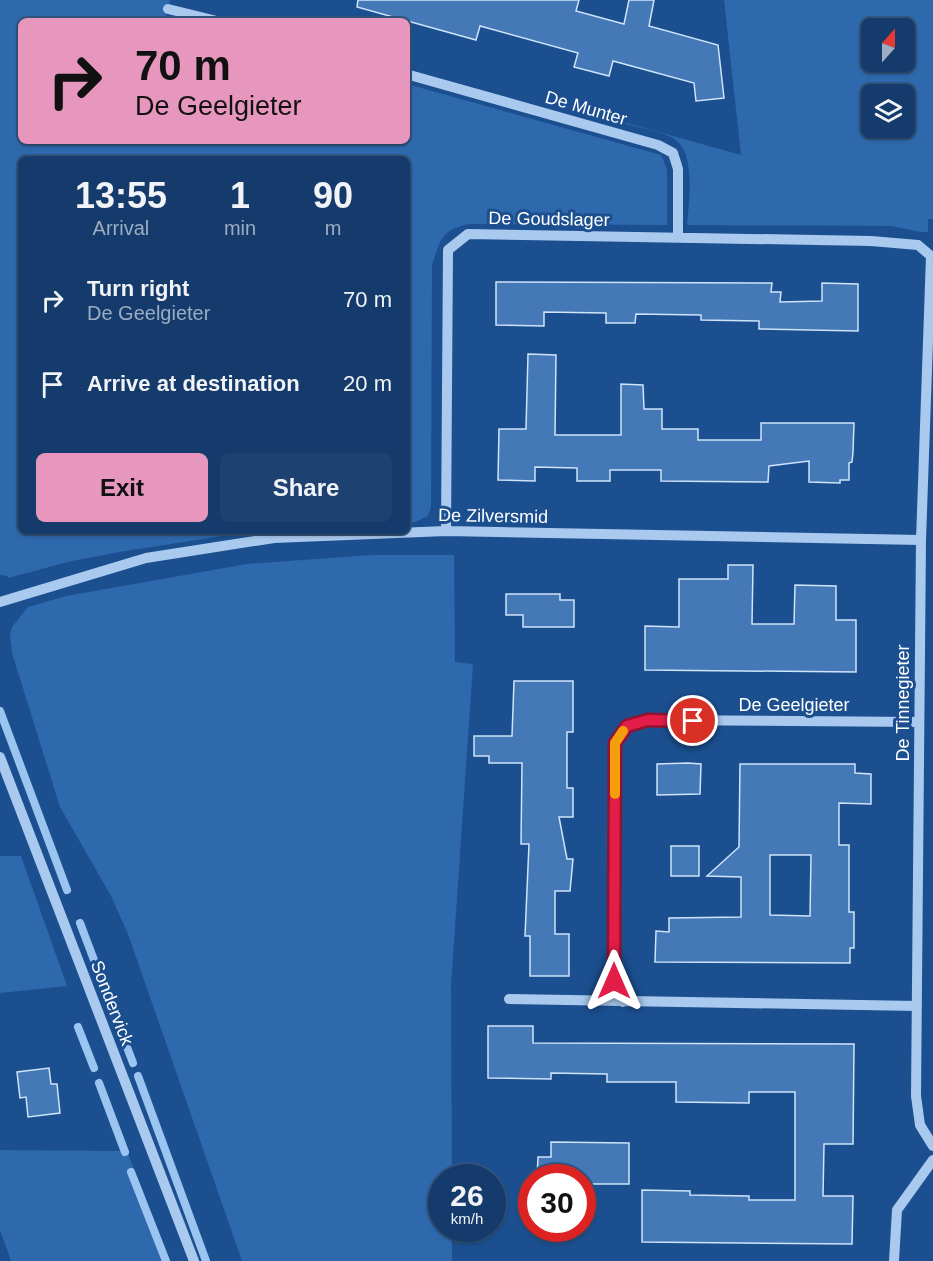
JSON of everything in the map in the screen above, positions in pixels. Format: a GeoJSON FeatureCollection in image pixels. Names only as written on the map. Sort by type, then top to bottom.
{"type":"FeatureCollection","features":[{"type":"Feature","properties":{"kind":"street"},"geometry":{"type":"LineString","coordinates":[[168,9],[205,18]]}},
{"type":"Feature","properties":{"kind":"street","name":"De Munter"},"geometry":{"type":"LineString","coordinates":[[410,75],[658,145],[673,153],[678,169],[678,237]]}},
{"type":"Feature","properties":{"kind":"street","name":"De Goudslager"},"geometry":{"type":"LineString","coordinates":[[446,531],[448,250],[468,234],[872,241],[918,245],[932,256]]}},
{"type":"Feature","properties":{"kind":"street","name":"De Tinnegieter"},"geometry":{"type":"LineString","coordinates":[[932,256],[921,540],[916,1096],[920,1125],[933,1146]]}},
{"type":"Feature","properties":{"kind":"street","name":"De Zilversmid"},"geometry":{"type":"LineString","coordinates":[[410,532],[921,540]]}},
{"type":"Feature","properties":{"kind":"street","name":"De Zilversmid"},"geometry":{"type":"LineString","coordinates":[[0,602],[146,558],[274,538],[329,534]]}},
{"type":"Feature","properties":{"kind":"street","name":"De Geelgieter"},"geometry":{"type":"LineString","coordinates":[[623,1002],[614,981],[615,743],[627,726],[648,720],[919,722]]}},
{"type":"Feature","properties":{"kind":"street","name":"Sondervick"},"geometry":{"type":"LineString","coordinates":[[0,757],[194,1261]]}},
{"type":"Feature","properties":{"kind":"street"},"geometry":{"type":"LineString","coordinates":[[509,999],[917,1006]]}},
{"type":"Feature","properties":{"kind":"street"},"geometry":{"type":"LineString","coordinates":[[894,1261],[897,1210],[933,1160]]}},
{"type":"Feature","properties":{"kind":"shaded area"},"geometry":{"type":"Polygon","coordinates":[[[0,0],[170,0],[166,16],[172,18],[18,18],[18,144],[410,144],[410,85],[661,155],[667,169],[667,225],[471,224],[448,232],[440,242],[432,265],[431,507],[428,516],[415,522],[410,522],[410,156],[18,156],[18,534],[236,534],[72,561],[8,578],[8,576],[0,575],[0,0]]]}},
{"type":"Feature","properties":{"kind":"shaded area"},"geometry":{"type":"Polygon","coordinates":[[[724,0],[933,0],[933,219],[928,219],[928,232],[892,226],[687,225],[690,176],[685,152],[679,143],[664,134],[612,119],[741,155],[724,0]]]}},
{"type":"Feature","properties":{"kind":"shaded area"},"geometry":{"type":"Polygon","coordinates":[[[371,555],[454,555],[455,662],[473,664],[451,986],[452,1164],[428,1164],[428,1242],[452,1242],[452,1261],[242,1261],[128,934],[111,896],[60,807],[12,653],[10,634],[12,627],[28,607],[66,596],[247,564],[371,555]]]}},
{"type":"Feature","properties":{"kind":"shaded area"},"geometry":{"type":"Polygon","coordinates":[[[0,856],[21,856],[67,986],[0,993],[0,856]]]}},
{"type":"Feature","properties":{"kind":"shaded area"},"geometry":{"type":"Polygon","coordinates":[[[0,1150],[127,1151],[168,1261],[11,1261],[0,1230],[0,1150]]]}},
{"type":"Feature","properties":{"kind":"building"},"geometry":{"type":"Polygon","coordinates":[[[358,0],[579,0],[576,11],[624,24],[629,0],[654,0],[649,26],[718,45],[724,98],[696,101],[694,83],[613,61],[609,76],[574,67],[578,53],[480,26],[476,40],[410,22],[410,18],[397,18],[357,7],[358,0]]]}},
{"type":"Feature","properties":{"kind":"building"},"geometry":{"type":"Polygon","coordinates":[[[496,282],[772,283],[771,292],[781,292],[780,302],[822,301],[822,283],[858,284],[858,331],[759,329],[759,321],[701,320],[701,315],[636,314],[635,323],[606,323],[606,313],[544,312],[544,326],[496,325],[496,282]]]}},
{"type":"Feature","properties":{"kind":"building"},"geometry":{"type":"Polygon","coordinates":[[[528,354],[556,355],[555,435],[621,435],[621,384],[643,385],[644,409],[662,409],[662,429],[698,429],[698,440],[761,440],[761,423],[854,423],[849,480],[840,480],[840,483],[809,482],[809,461],[769,466],[768,482],[661,481],[661,470],[610,470],[610,481],[577,481],[577,468],[535,467],[535,481],[498,480],[499,429],[526,429],[528,354]]]}},
{"type":"Feature","properties":{"kind":"building"},"geometry":{"type":"Polygon","coordinates":[[[728,565],[753,565],[752,624],[794,624],[795,585],[836,586],[836,620],[856,620],[856,672],[645,670],[645,626],[679,627],[679,579],[728,579],[728,565]]]}},
{"type":"Feature","properties":{"kind":"building"},"geometry":{"type":"Polygon","coordinates":[[[506,594],[560,594],[560,600],[574,600],[574,627],[523,627],[523,615],[506,615],[506,594]]]}},
{"type":"Feature","properties":{"kind":"building"},"geometry":{"type":"Polygon","coordinates":[[[514,681],[573,681],[573,732],[567,732],[567,788],[573,788],[573,817],[559,817],[567,859],[573,859],[570,891],[555,891],[555,934],[569,934],[569,976],[530,976],[530,936],[525,936],[529,844],[521,844],[522,763],[489,763],[489,756],[474,756],[474,736],[512,736],[514,681]]]}},
{"type":"Feature","properties":{"kind":"building"},"geometry":{"type":"Polygon","coordinates":[[[657,764],[701,764],[700,794],[657,795],[657,764]]]}},
{"type":"Feature","properties":{"kind":"building"},"geometry":{"type":"Polygon","coordinates":[[[740,764],[855,764],[855,773],[871,774],[871,804],[839,803],[839,845],[849,845],[849,912],[854,912],[854,948],[850,948],[850,963],[655,962],[656,931],[669,932],[669,918],[741,917],[741,877],[707,876],[739,847],[740,764]],[[770,855],[770,915],[810,916],[811,855],[770,855]]]}},
{"type":"Feature","properties":{"kind":"building"},"geometry":{"type":"Polygon","coordinates":[[[671,846],[699,846],[699,876],[671,876],[671,846]]]}},
{"type":"Feature","properties":{"kind":"building"},"geometry":{"type":"Polygon","coordinates":[[[488,1026],[533,1026],[533,1043],[854,1044],[853,1144],[824,1144],[823,1196],[853,1196],[852,1244],[642,1242],[642,1190],[690,1191],[690,1195],[749,1196],[749,1200],[795,1200],[795,1092],[749,1092],[749,1103],[676,1102],[676,1082],[607,1082],[607,1074],[551,1073],[551,1079],[488,1078],[488,1026]]]}},
{"type":"Feature","properties":{"kind":"building"},"geometry":{"type":"Polygon","coordinates":[[[49,1068],[51,1084],[57,1084],[60,1113],[28,1117],[26,1097],[20,1098],[17,1072],[49,1068]]]}},
{"type":"Feature","properties":{"kind":"building"},"geometry":{"type":"Polygon","coordinates":[[[551,1142],[629,1143],[629,1184],[596,1184],[596,1164],[538,1164],[538,1157],[551,1157],[551,1142]]]}},
{"type":"Feature","properties":{"kind":"waterway"},"geometry":{"type":"LineString","coordinates":[[0,711],[67,890]]}},
{"type":"Feature","properties":{"kind":"waterway"},"geometry":{"type":"LineString","coordinates":[[80,923],[133,1063]]}},
{"type":"Feature","properties":{"kind":"waterway"},"geometry":{"type":"LineString","coordinates":[[78,1027],[94,1068]]}},
{"type":"Feature","properties":{"kind":"waterway"},"geometry":{"type":"LineString","coordinates":[[138,1076],[206,1261]]}},
{"type":"Feature","properties":{"kind":"waterway"},"geometry":{"type":"LineString","coordinates":[[99,1083],[125,1152]]}},
{"type":"Feature","properties":{"kind":"waterway"},"geometry":{"type":"LineString","coordinates":[[131,1172],[166,1261]]}},
{"type":"Feature","properties":{"kind":"slow traffic"},"geometry":{"type":"LineString","coordinates":[[615,794],[615,743],[623,731]]}},
{"type":"Feature","properties":{"kind":"route"},"geometry":{"type":"LineString","coordinates":[[614,981],[615,743],[627,726],[648,720],[693,721]]}}]}
